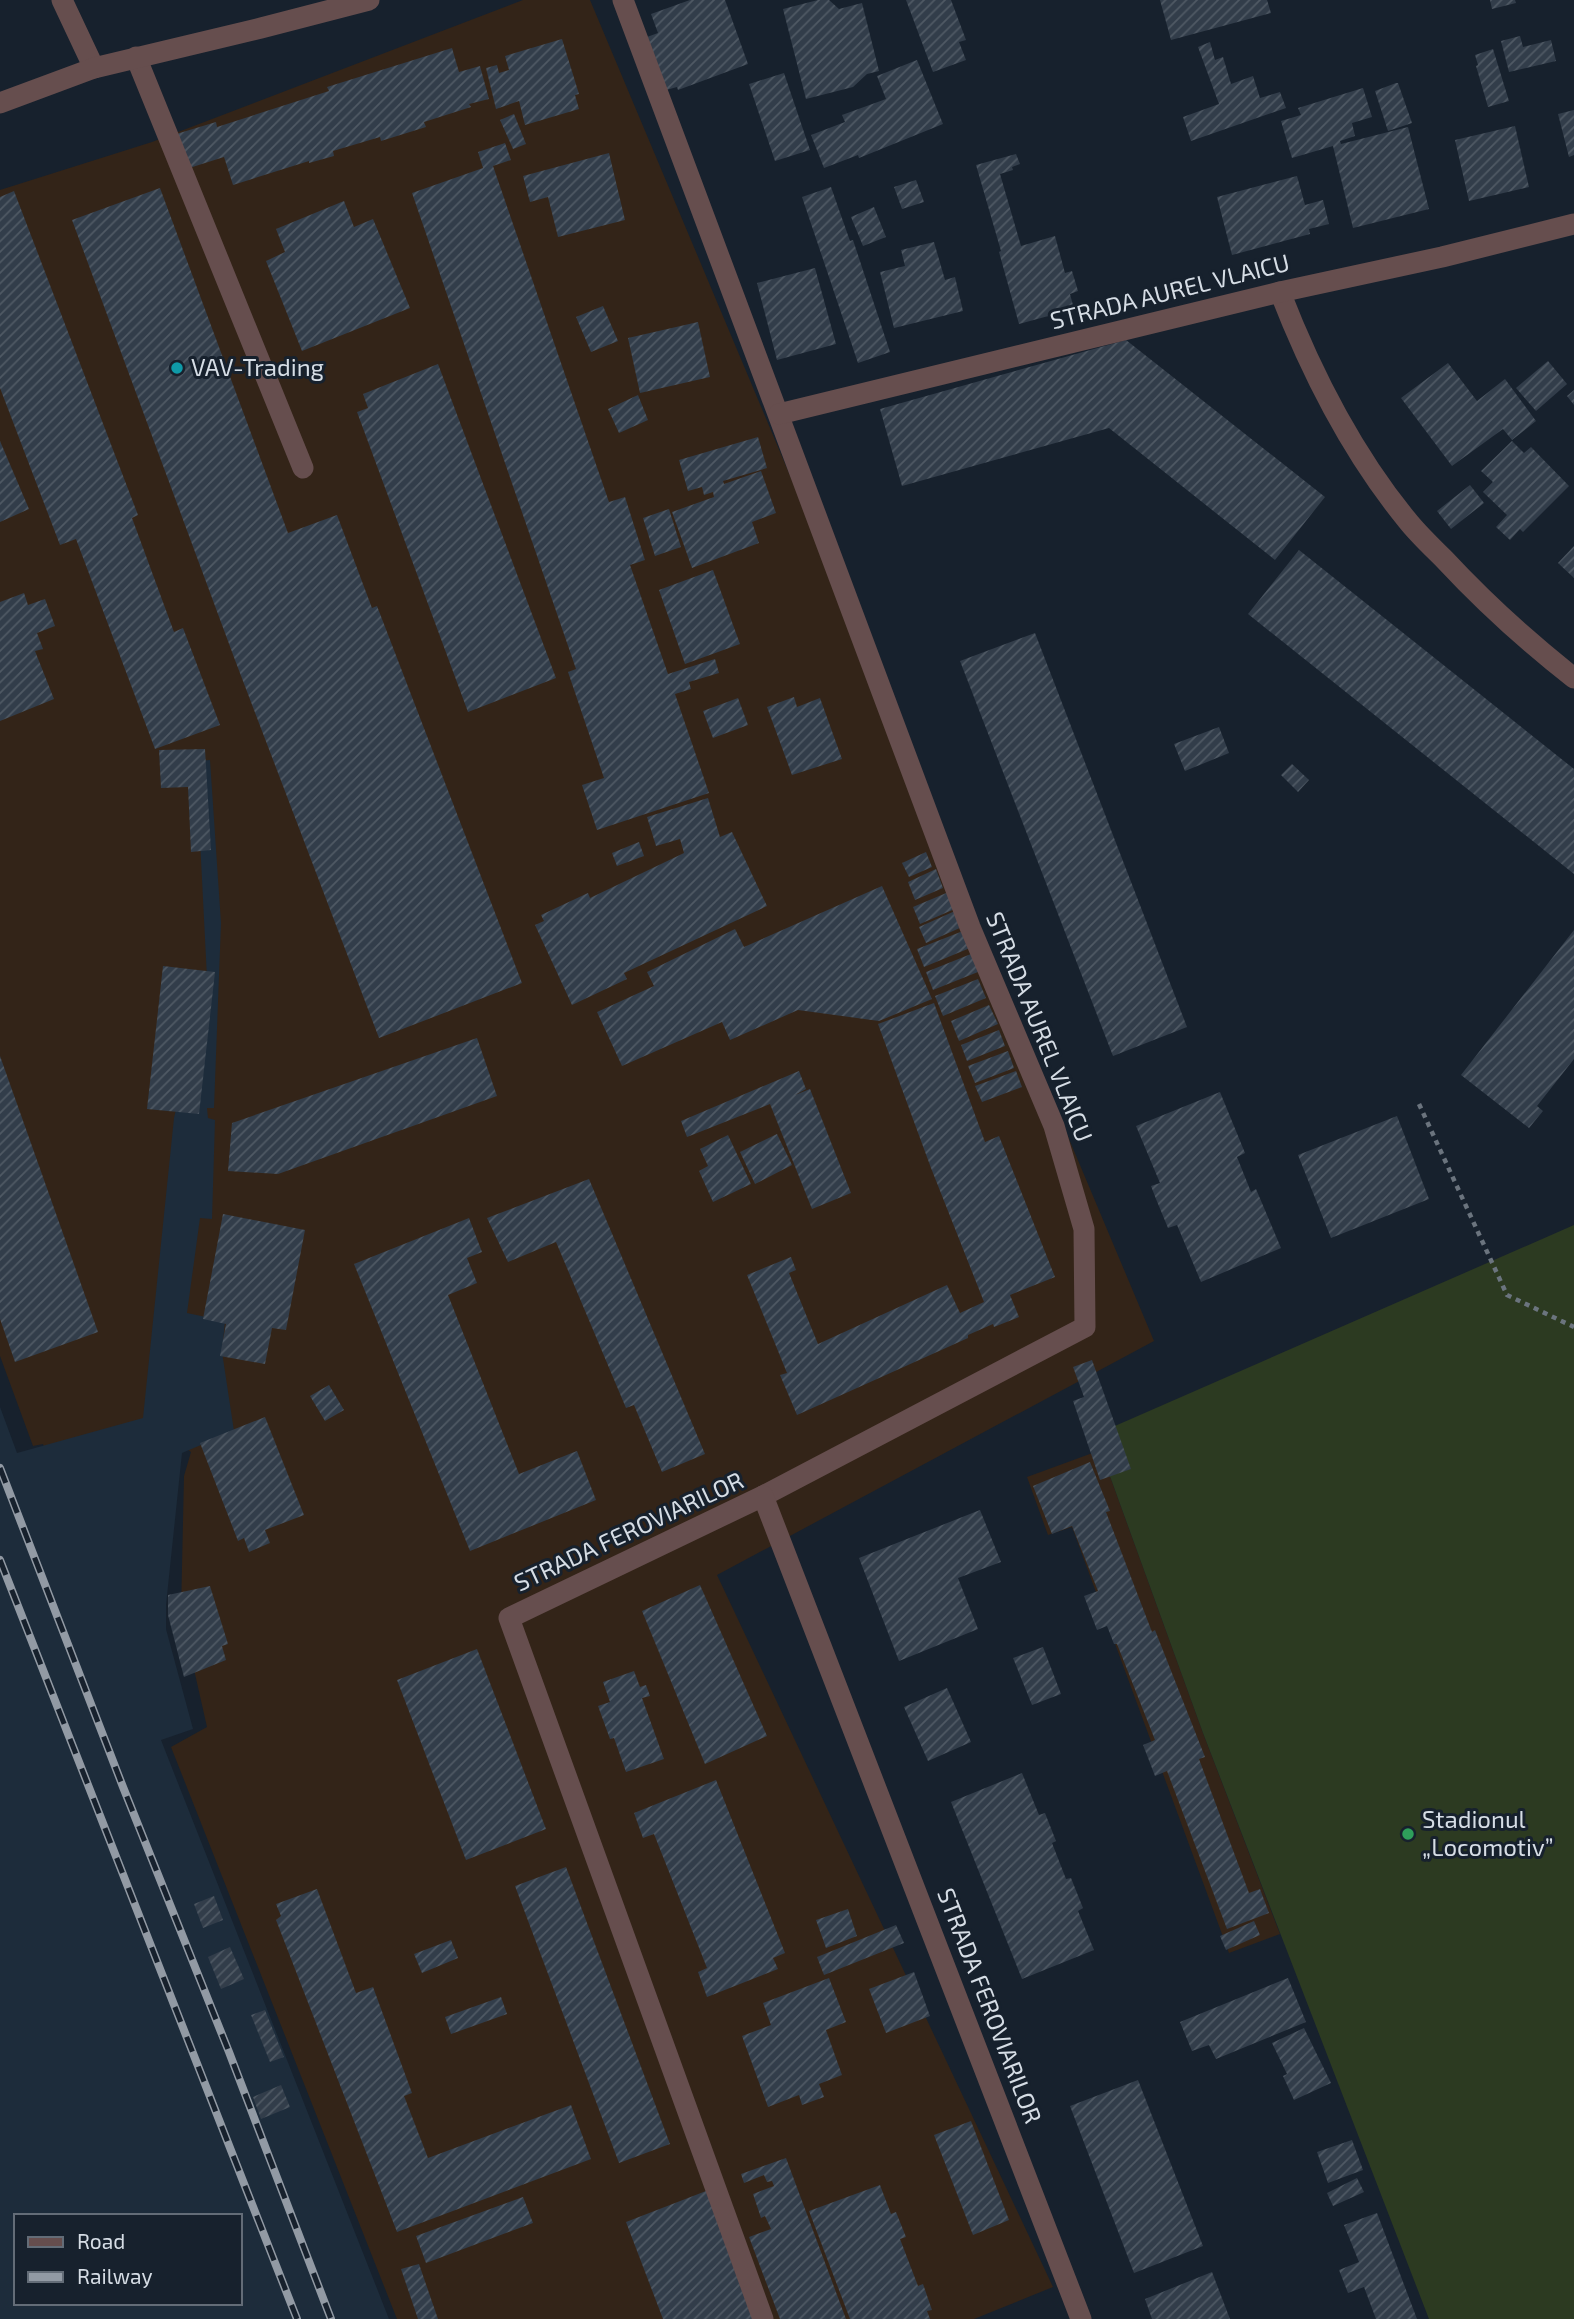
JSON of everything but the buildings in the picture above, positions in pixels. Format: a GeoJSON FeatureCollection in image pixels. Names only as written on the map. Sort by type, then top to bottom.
{"type":"FeatureCollection","features":[{"type":"Feature","properties":{"kind":"street"},"geometry":{"type":"LineString","coordinates":[[62,0],[94,68]]}},
{"type":"Feature","properties":{"kind":"street"},"geometry":{"type":"LineString","coordinates":[[0,103],[94,68],[369,0]]}},
{"type":"Feature","properties":{"kind":"street","name":"STRADA AUREL VLAICU"},"geometry":{"type":"LineString","coordinates":[[623,0],[970,927],[1054,1126],[1084,1229],[1085,1327],[763,1496]]}},
{"type":"Feature","properties":{"kind":"street"},"geometry":{"type":"LineString","coordinates":[[136,57],[303,468]]}},
{"type":"Feature","properties":{"kind":"street","name":"STRADA AUREL VLAICU"},"geometry":{"type":"LineString","coordinates":[[779,414],[1280,292],[1442,257],[1574,224]]}},
{"type":"Feature","properties":{"kind":"street"},"geometry":{"type":"LineString","coordinates":[[1280,292],[1298,340],[1331,402],[1364,461],[1407,521],[1482,599],[1574,678]]}},
{"type":"Feature","properties":{"kind":"street","name":"STRADA FEROVIARILOR"},"geometry":{"type":"LineString","coordinates":[[763,2319],[509,1618],[763,1496],[1082,2319]]}},
{"type":"Feature","properties":{"kind":"path"},"geometry":{"type":"LineString","coordinates":[[1419,1104],[1507,1295],[1574,1327]]}},
{"type":"Feature","properties":{"kind":"shaded area"},"geometry":{"type":"Polygon","coordinates":[[[523,0],[590,0],[1154,1341],[717,1575],[1053,2287],[974,2319],[397,2319],[171,1747],[207,1727],[181,1612],[184,1476],[191,1452],[156,1425],[53,1470],[43,1444],[33,1446],[0,1356],[0,190],[152,142],[523,0]]]}},
{"type":"Feature","properties":{"kind":"shaded area"},"geometry":{"type":"Polygon","coordinates":[[[210,760],[221,923],[214,1108],[207,1108],[208,1118],[215,1120],[212,1219],[200,1218],[187,1313],[225,1321],[222,1352],[234,1431],[182,1453],[166,1605],[166,1629],[193,1729],[161,1740],[389,2319],[0,2319],[0,1407],[17,1453],[143,1418],[174,1118],[207,978],[196,761],[210,760]]]}},
{"type":"Feature","properties":{"kind":"shaded area"},"geometry":{"type":"Polygon","coordinates":[[[1098,1451],[1111,1479],[1203,1733],[1280,1934],[1229,1953],[1072,1527],[1048,1535],[1027,1477],[1098,1451]]]}},
{"type":"Feature","properties":{"kind":"green space","name":"Stadionul „Locomotiv”"},"geometry":{"type":"Polygon","coordinates":[[[1574,1225],[1574,2319],[1429,2319],[1203,1733],[1111,1479],[1092,1436],[1574,1225]]]}},
{"type":"Feature","properties":{"kind":"railway"},"geometry":{"type":"LineString","coordinates":[[0,1468],[331,2319]]}},
{"type":"Feature","properties":{"kind":"railway"},"geometry":{"type":"LineString","coordinates":[[0,1560],[297,2319]]}},
{"type":"Feature","properties":{"kind":"place","name":"VAV-Trading"},"geometry":{"type":"Point","coordinates":[177,368]}},
{"type":"Feature","properties":{"kind":"place","name":"Stadionul „Locomotiv”"},"geometry":{"type":"Point","coordinates":[1408,1834]}}]}
